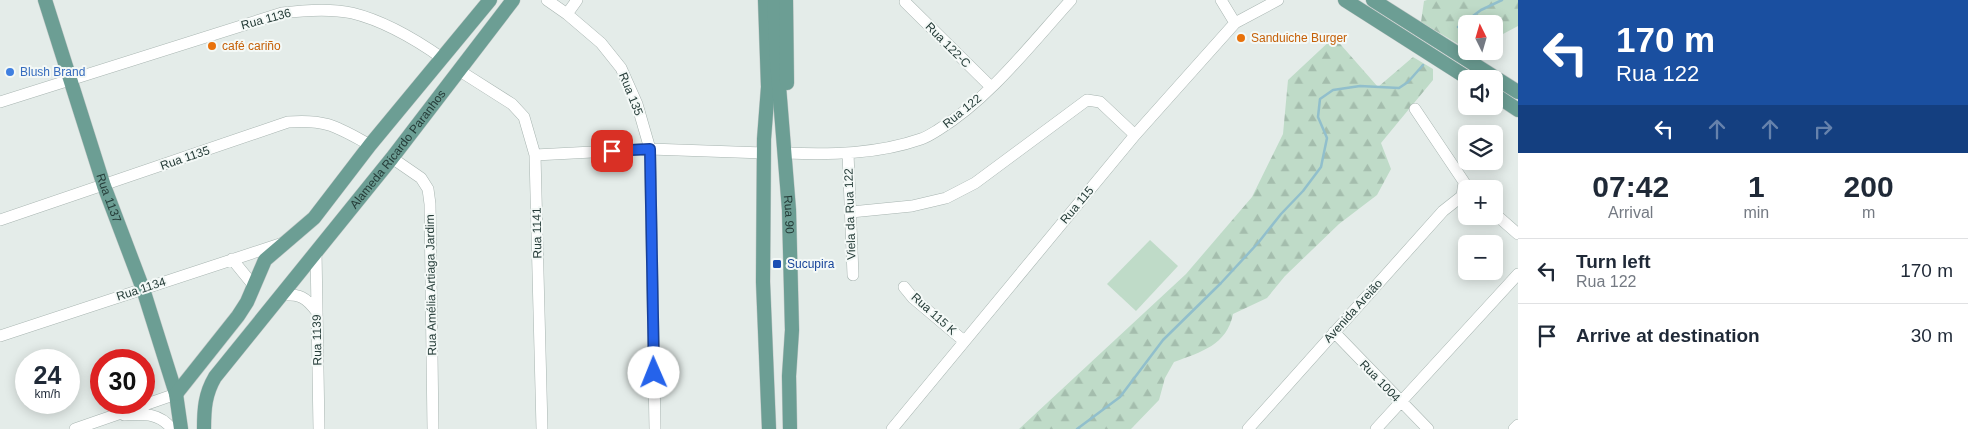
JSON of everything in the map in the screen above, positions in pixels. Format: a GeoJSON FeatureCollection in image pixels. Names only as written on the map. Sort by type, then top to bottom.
{"type":"FeatureCollection","features":[{"type":"Feature","properties":{"kind":"main road","name":"Rua 1137"},"geometry":{"type":"LineString","coordinates":[[45,0],[104,186],[143,289],[176,394]]}},
{"type":"Feature","properties":{"kind":"main road","name":"Alameda Ricardo Paranhos"},"geometry":{"type":"LineString","coordinates":[[176,394],[238,316],[265,260],[314,218],[370,145],[490,0]]}},
{"type":"Feature","properties":{"kind":"main road","name":"Alameda Ricardo Paranhos"},"geometry":{"type":"LineString","coordinates":[[204,429],[204,406],[208,390],[215,378],[392,158],[513,0]]}},
{"type":"Feature","properties":{"kind":"main road"},"geometry":{"type":"LineString","coordinates":[[757,0],[764,146]]}},
{"type":"Feature","properties":{"kind":"main road","name":"Rua 90"},"geometry":{"type":"LineString","coordinates":[[765,0],[768,87],[764,146],[764,282],[769,429]]}},
{"type":"Feature","properties":{"kind":"main road","name":"Rua 90"},"geometry":{"type":"LineString","coordinates":[[774,0],[789,210],[792,330],[789,376],[790,429]]}},
{"type":"Feature","properties":{"kind":"main road"},"geometry":{"type":"LineString","coordinates":[[782,116],[787,81],[786,0]]}},
{"type":"Feature","properties":{"kind":"main road"},"geometry":{"type":"LineString","coordinates":[[1345,0],[1458,72]]}},
{"type":"Feature","properties":{"kind":"main road"},"geometry":{"type":"LineString","coordinates":[[1372,0],[1518,92]]}},
{"type":"Feature","properties":{"kind":"main road"},"geometry":{"type":"LineString","coordinates":[[1503,100],[1518,110]]}},
{"type":"Feature","properties":{"kind":"main road"},"geometry":{"type":"LineString","coordinates":[[176,394],[181,429]]}},
{"type":"Feature","properties":{"kind":"street","name":"Rua 135"},"geometry":{"type":"LineString","coordinates":[[547,0],[567,14],[601,43],[621,68],[637,104],[650,149],[656,429]]}},
{"type":"Feature","properties":{"kind":"street"},"geometry":{"type":"LineString","coordinates":[[567,14],[577,0]]}},
{"type":"Feature","properties":{"kind":"street","name":"Rua 122"},"geometry":{"type":"LineString","coordinates":[[786,153],[848,154],[923,139],[955,120],[991,87],[1071,0]]}},
{"type":"Feature","properties":{"kind":"street"},"geometry":{"type":"LineString","coordinates":[[1221,0],[1236,23]]}},
{"type":"Feature","properties":{"kind":"street","name":"Rua 115"},"geometry":{"type":"LineString","coordinates":[[892,429],[1135,135],[1236,23],[1278,0]]}},
{"type":"Feature","properties":{"kind":"street","name":"Rua 122-C"},"geometry":{"type":"LineString","coordinates":[[905,2],[991,87]]}},
{"type":"Feature","properties":{"kind":"street","name":"Rua 1136"},"geometry":{"type":"LineString","coordinates":[[0,102],[282,13],[312,10],[352,13],[410,36],[442,58]]}},
{"type":"Feature","properties":{"kind":"street","name":"Rua 1141"},"geometry":{"type":"LineString","coordinates":[[460,71],[512,104],[524,117],[535,154],[542,429]]}},
{"type":"Feature","properties":{"kind":"street"},"geometry":{"type":"LineString","coordinates":[[852,212],[912,206],[946,198],[974,183],[1086,100],[1100,102],[1135,135]]}},
{"type":"Feature","properties":{"kind":"street"},"geometry":{"type":"LineString","coordinates":[[1415,109],[1463,180]]}},
{"type":"Feature","properties":{"kind":"street","name":"Rua 1135"},"geometry":{"type":"LineString","coordinates":[[0,220],[288,122],[310,121],[333,125],[370,145]]}},
{"type":"Feature","properties":{"kind":"street"},"geometry":{"type":"LineString","coordinates":[[535,154],[764,146]]}},
{"type":"Feature","properties":{"kind":"street","name":"Viela da Rua 122"},"geometry":{"type":"LineString","coordinates":[[848,154],[852,212],[853,274]]}},
{"type":"Feature","properties":{"kind":"street","name":"Rua Amélia Artiaga Jardim"},"geometry":{"type":"LineString","coordinates":[[392,158],[421,178],[428,189],[430,204],[433,429]]}},
{"type":"Feature","properties":{"kind":"street","name":"Avenida Areião"},"geometry":{"type":"LineString","coordinates":[[1248,429],[1443,211],[1458,201]]}},
{"type":"Feature","properties":{"kind":"street"},"geometry":{"type":"LineString","coordinates":[[1503,221],[1518,234]]}},
{"type":"Feature","properties":{"kind":"street","name":"Rua 1134"},"geometry":{"type":"LineString","coordinates":[[0,336],[283,243]]}},
{"type":"Feature","properties":{"kind":"street","name":"Rua 1139"},"geometry":{"type":"LineString","coordinates":[[316,251],[319,429]]}},
{"type":"Feature","properties":{"kind":"street"},"geometry":{"type":"LineString","coordinates":[[232,259],[254,286]]}},
{"type":"Feature","properties":{"kind":"street"},"geometry":{"type":"LineString","coordinates":[[1376,429],[1518,274]]}},
{"type":"Feature","properties":{"kind":"street","name":"Rua 115 K"},"geometry":{"type":"LineString","coordinates":[[904,287],[913,298],[964,341]]}},
{"type":"Feature","properties":{"kind":"street"},"geometry":{"type":"LineString","coordinates":[[281,295],[293,294],[302,297],[317,312]]}},
{"type":"Feature","properties":{"kind":"street","name":"Rua 1004"},"geometry":{"type":"LineString","coordinates":[[1334,332],[1428,429]]}},
{"type":"Feature","properties":{"kind":"street"},"geometry":{"type":"LineString","coordinates":[[75,429],[176,394]]}},
{"type":"Feature","properties":{"kind":"street"},"geometry":{"type":"LineString","coordinates":[[112,415],[153,415],[166,421],[172,429]]}},
{"type":"Feature","properties":{"kind":"street"},"geometry":{"type":"LineString","coordinates":[[1514,429],[1518,425]]}},
{"type":"Feature","properties":{"kind":"green space"},"geometry":{"type":"Polygon","coordinates":[[[1518,0],[1518,26],[1503,34],[1503,15],[1458,15],[1458,44],[1421,22],[1424,1],[1518,0]]]}},
{"type":"Feature","properties":{"kind":"green space"},"geometry":{"type":"Polygon","coordinates":[[[1334,37],[1378,87],[1413,57],[1433,69],[1433,80],[1381,143],[1391,169],[1377,195],[1339,224],[1285,276],[1267,298],[1233,314],[1230,325],[1219,340],[1203,351],[1174,362],[1165,378],[1159,400],[1131,429],[1019,429],[1186,274],[1252,197],[1283,134],[1288,80],[1334,37]]]}},
{"type":"Feature","properties":{"kind":"green space"},"geometry":{"type":"Polygon","coordinates":[[[1150,240],[1178,266],[1136,311],[1107,284],[1150,240]]]}},
{"type":"Feature","properties":{"kind":"waterway"},"geometry":{"type":"LineString","coordinates":[[1474,15],[1502,0]]}},
{"type":"Feature","properties":{"kind":"waterway"},"geometry":{"type":"LineString","coordinates":[[1077,429],[1120,397],[1163,340],[1221,283],[1258,243],[1321,167],[1327,138],[1318,117],[1320,99],[1333,90],[1360,86],[1399,88],[1408,82],[1423,65]]}},
{"type":"Feature","properties":{"kind":"place","name":"Sanduiche Burger"},"geometry":{"type":"Point","coordinates":[1241,38]}},
{"type":"Feature","properties":{"kind":"place","name":"café cariño"},"geometry":{"type":"Point","coordinates":[212,46]}},
{"type":"Feature","properties":{"kind":"place","name":"Blush Brand"},"geometry":{"type":"Point","coordinates":[10,72]}},
{"type":"Feature","properties":{"kind":"place","name":"Sucupira"},"geometry":{"type":"Point","coordinates":[777,264]}},
{"type":"Feature","properties":{"kind":"route"},"geometry":{"type":"LineString","coordinates":[[612,151],[650,149],[654,373]]}}]}
